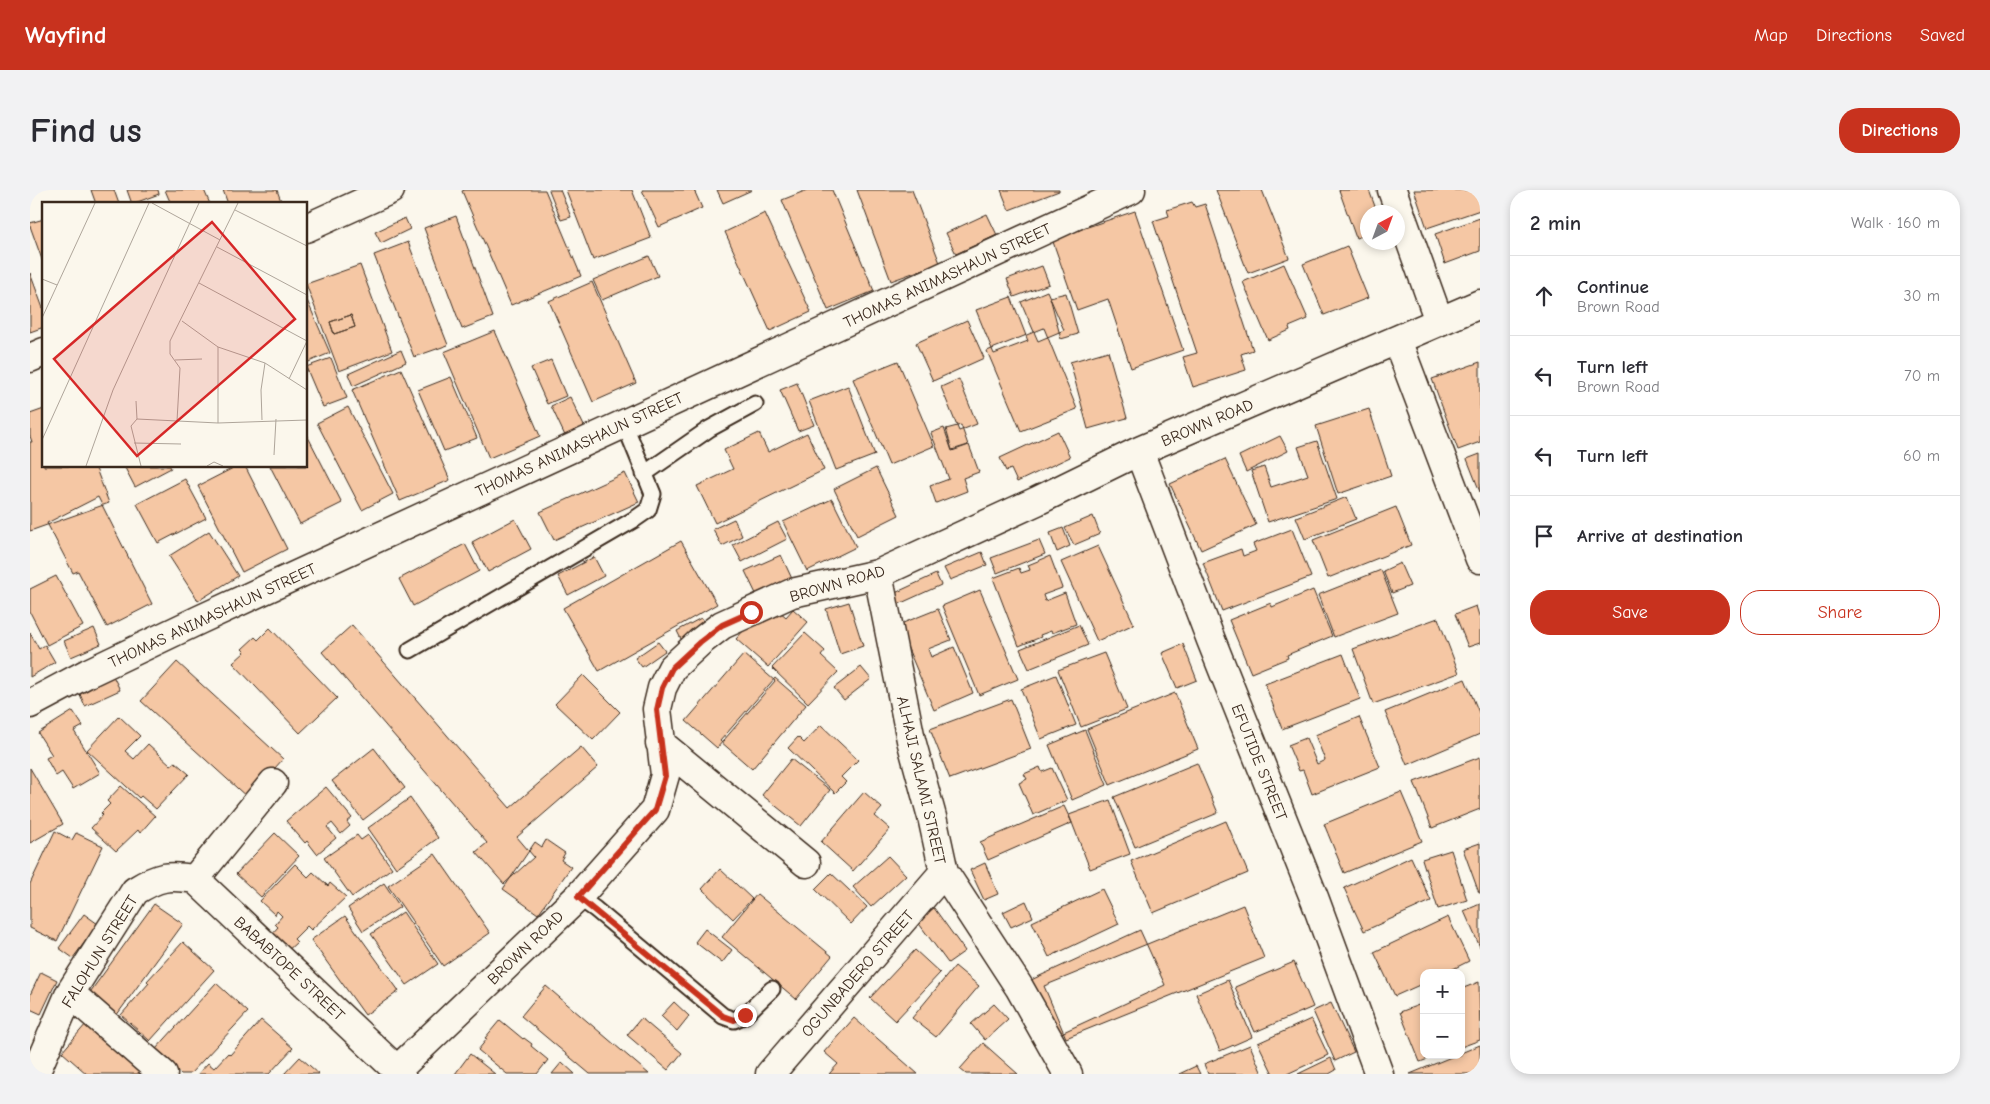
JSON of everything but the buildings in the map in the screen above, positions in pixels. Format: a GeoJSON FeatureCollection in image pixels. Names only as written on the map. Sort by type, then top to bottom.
{"type":"FeatureCollection","features":[{"type":"Feature","properties":{"kind":"street"},"geometry":{"type":"LineString","coordinates":[[308,227],[390,190]]}},
{"type":"Feature","properties":{"kind":"street","name":"THOMAS ANIMASHAUN STREET"},"geometry":{"type":"LineString","coordinates":[[30,704],[88,673],[199,620],[1131,190]]}},
{"type":"Feature","properties":{"kind":"street"},"geometry":{"type":"LineString","coordinates":[[1392,190],[1439,321]]}},
{"type":"Feature","properties":{"kind":"street","name":"BROWN ROAD"},"geometry":{"type":"LineString","coordinates":[[399,1072],[578,897],[655,810],[665,776],[657,710],[662,688],[672,668],[722,625],[792,593],[878,574],[1037,501],[1139,451],[1480,304]]}},
{"type":"Feature","properties":{"kind":"street"},"geometry":{"type":"LineString","coordinates":[[1397,340],[1480,559]]}},
{"type":"Feature","properties":{"kind":"street"},"geometry":{"type":"LineString","coordinates":[[30,358],[42,353]]}},
{"type":"Feature","properties":{"kind":"street","name":"EFUTIDE STREET"},"geometry":{"type":"LineString","coordinates":[[1139,451],[1211,640],[1315,900],[1379,1074]]}},
{"type":"Feature","properties":{"kind":"street","name":"ALHAJI SALAMI STREET"},"geometry":{"type":"LineString","coordinates":[[878,574],[911,740],[932,817],[944,872],[1019,987],[1068,1074]]}},
{"type":"Feature","properties":{"kind":"street"},"geometry":{"type":"LineString","coordinates":[[660,744],[806,863]]}},
{"type":"Feature","properties":{"kind":"street"},"geometry":{"type":"LineString","coordinates":[[184,877],[272,783]]}},
{"type":"Feature","properties":{"kind":"street","name":"OGUNBADERO STREET"},"geometry":{"type":"LineString","coordinates":[[770,1074],[944,872]]}},
{"type":"Feature","properties":{"kind":"street","name":"FALOHUN STREET"},"geometry":{"type":"LineString","coordinates":[[35,1074],[70,992],[135,891],[148,882],[184,877]]}},
{"type":"Feature","properties":{"kind":"street","name":"BABABTOPE STREET"},"geometry":{"type":"LineString","coordinates":[[184,877],[399,1072]]}},
{"type":"Feature","properties":{"kind":"street"},"geometry":{"type":"LineString","coordinates":[[70,992],[163,1074]]}},
{"type":"Feature","properties":{"kind":"lane"},"geometry":{"type":"LineString","coordinates":[[644,474],[709,429],[755,404]]}},
{"type":"Feature","properties":{"kind":"lane"},"geometry":{"type":"LineString","coordinates":[[410,650],[648,510],[653,494],[624,423]]}},
{"type":"Feature","properties":{"kind":"lane"},"geometry":{"type":"LineString","coordinates":[[578,897],[723,1016],[734,1020],[745,1015],[772,989]]}},
{"type":"Feature","properties":{"kind":"route"},"geometry":{"type":"LineString","coordinates":[[745,1015],[734,1020],[723,1016],[595,909],[578,897],[655,810],[665,776],[657,710],[662,688],[672,668],[722,625],[751,612]]}}]}
